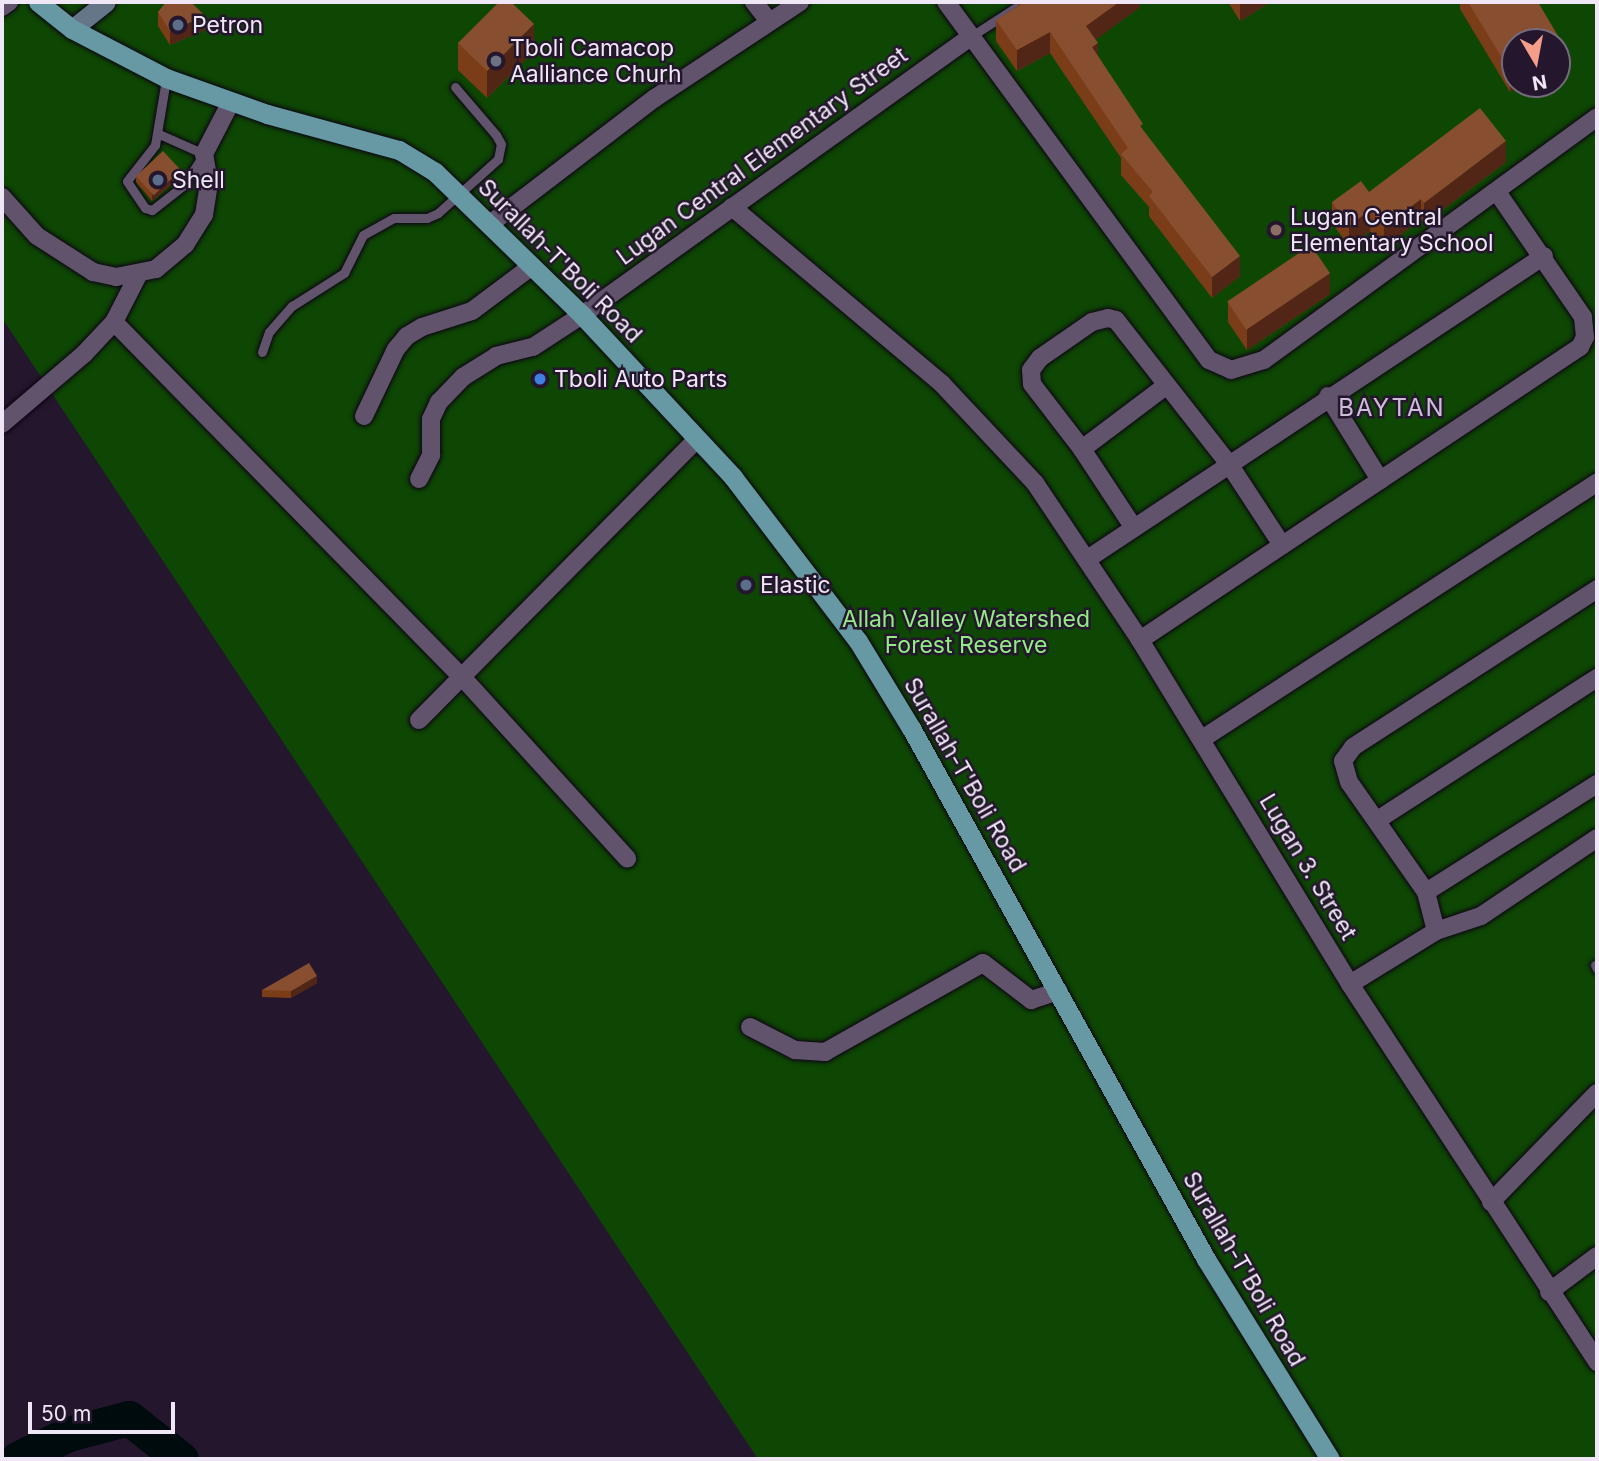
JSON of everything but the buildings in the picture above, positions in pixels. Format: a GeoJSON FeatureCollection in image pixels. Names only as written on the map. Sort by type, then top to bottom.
{"type":"FeatureCollection","features":[{"type":"Feature","properties":{"kind":"main road","name":"Surallah-T'Boli Road"},"geometry":{"type":"LineString","coordinates":[[38,2],[72,29],[166,78],[231,102],[398,150],[435,172],[582,315],[697,439],[795,556],[858,641],[1059,991],[1244,1325],[1330,1459]]}},
{"type":"Feature","properties":{"kind":"main road"},"geometry":{"type":"LineString","coordinates":[[72,29],[106,2]]}},
{"type":"Feature","properties":{"kind":"street"},"geometry":{"type":"LineString","coordinates":[[2,7],[9,2]]}},
{"type":"Feature","properties":{"kind":"street"},"geometry":{"type":"LineString","coordinates":[[754,2],[768,20]]}},
{"type":"Feature","properties":{"kind":"street"},"geometry":{"type":"LineString","coordinates":[[490,224],[655,98],[768,20],[800,2]]}},
{"type":"Feature","properties":{"kind":"street"},"geometry":{"type":"LineString","coordinates":[[946,2],[1218,368],[1246,369],[1264,360],[1597,117]]}},
{"type":"Feature","properties":{"kind":"street","name":"Lugan Central Elementary Street"},"geometry":{"type":"LineString","coordinates":[[419,479],[431,455],[431,419],[439,402],[463,377],[496,356],[533,347],[582,315],[970,37]]}},
{"type":"Feature","properties":{"kind":"street"},"geometry":{"type":"LineString","coordinates":[[2,197],[29,228],[61,253],[93,272],[116,277],[138,275],[170,259],[196,230],[208,196],[204,155],[231,102]]}},
{"type":"Feature","properties":{"kind":"street"},"geometry":{"type":"LineString","coordinates":[[1140,640],[1580,346],[1586,337],[1583,317],[1544,256],[1497,192]]}},
{"type":"Feature","properties":{"kind":"street","name":"Lugan 3. Street"},"geometry":{"type":"LineString","coordinates":[[732,207],[965,406],[1016,458],[1089,558],[1350,984],[1597,1362]]}},
{"type":"Feature","properties":{"kind":"street"},"geometry":{"type":"LineString","coordinates":[[1089,558],[1328,396],[1544,256]]}},
{"type":"Feature","properties":{"kind":"street"},"geometry":{"type":"LineString","coordinates":[[364,416],[396,349],[407,336],[422,327],[472,311],[532,266]]}},
{"type":"Feature","properties":{"kind":"street"},"geometry":{"type":"LineString","coordinates":[[2,424],[84,354],[114,322],[138,275]]}},
{"type":"Feature","properties":{"kind":"street"},"geometry":{"type":"LineString","coordinates":[[1135,527],[1082,449],[1032,384],[1031,370],[1040,358],[1091,322],[1108,318],[1116,320],[1228,464],[1282,545]]}},
{"type":"Feature","properties":{"kind":"street"},"geometry":{"type":"LineString","coordinates":[[114,322],[463,678],[626,858]]}},
{"type":"Feature","properties":{"kind":"street"},"geometry":{"type":"LineString","coordinates":[[1082,449],[1167,385]]}},
{"type":"Feature","properties":{"kind":"street"},"geometry":{"type":"LineString","coordinates":[[1328,396],[1380,480]]}},
{"type":"Feature","properties":{"kind":"street"},"geometry":{"type":"LineString","coordinates":[[419,720],[697,439]]}},
{"type":"Feature","properties":{"kind":"street"},"geometry":{"type":"LineString","coordinates":[[1202,739],[1597,482]]}},
{"type":"Feature","properties":{"kind":"street"},"geometry":{"type":"LineString","coordinates":[[1436,931],[1426,892],[1379,819],[1344,774],[1346,755],[1597,589]]}},
{"type":"Feature","properties":{"kind":"street"},"geometry":{"type":"LineString","coordinates":[[1379,819],[1597,678]]}},
{"type":"Feature","properties":{"kind":"street"},"geometry":{"type":"LineString","coordinates":[[1426,892],[1597,784]]}},
{"type":"Feature","properties":{"kind":"street"},"geometry":{"type":"LineString","coordinates":[[1350,984],[1436,931],[1481,916],[1597,838]]}},
{"type":"Feature","properties":{"kind":"street"},"geometry":{"type":"LineString","coordinates":[[750,1027],[795,1050],[825,1052],[983,963],[1031,1000],[1059,991]]}},
{"type":"Feature","properties":{"kind":"street"},"geometry":{"type":"LineString","coordinates":[[1491,1202],[1597,1093]]}},
{"type":"Feature","properties":{"kind":"street"},"geometry":{"type":"LineString","coordinates":[[1549,1292],[1597,1256]]}},
{"type":"Feature","properties":{"kind":"lane"},"geometry":{"type":"LineString","coordinates":[[970,37],[1024,2]]}},
{"type":"Feature","properties":{"kind":"lane"},"geometry":{"type":"LineString","coordinates":[[159,134],[204,155],[184,185],[160,207],[145,208],[130,190],[127,178],[151,152],[159,134],[166,78]]}},
{"type":"Feature","properties":{"kind":"lane"},"geometry":{"type":"LineString","coordinates":[[262,352],[268,332],[292,306],[344,273],[363,234],[394,218],[427,218],[459,195],[501,152],[496,135],[455,87]]}},
{"type":"Feature","properties":{"kind":"green space","name":"Allah Valley Watershed Forest Reserve"},"geometry":{"type":"Polygon","coordinates":[[[2,2],[1597,2],[1597,1459],[758,1459],[2,318],[2,2]]]}},
{"type":"Feature","properties":{"kind":"waterway"},"geometry":{"type":"LineString","coordinates":[[17,1459],[68,1434],[129,1418],[181,1459]]}},
{"type":"Feature","properties":{"kind":"place","name":"Petron"},"geometry":{"type":"Point","coordinates":[178,25]}},
{"type":"Feature","properties":{"kind":"place","name":"Tboli Camacop Aalliance Churh"},"geometry":{"type":"Point","coordinates":[496,61]}},
{"type":"Feature","properties":{"kind":"place","name":"Shell"},"geometry":{"type":"Point","coordinates":[158,180]}},
{"type":"Feature","properties":{"kind":"place","name":"Lugan Central Elementary School"},"geometry":{"type":"Point","coordinates":[1276,230]}},
{"type":"Feature","properties":{"kind":"place","name":"Tboli Auto Parts"},"geometry":{"type":"Point","coordinates":[540,379]}},
{"type":"Feature","properties":{"kind":"place","name":"Elastic"},"geometry":{"type":"Point","coordinates":[746,585]}},
{"type":"Feature","properties":{"kind":"district","name":"BAYTAN"},"geometry":{"type":"Point","coordinates":[1392,408]}}]}
